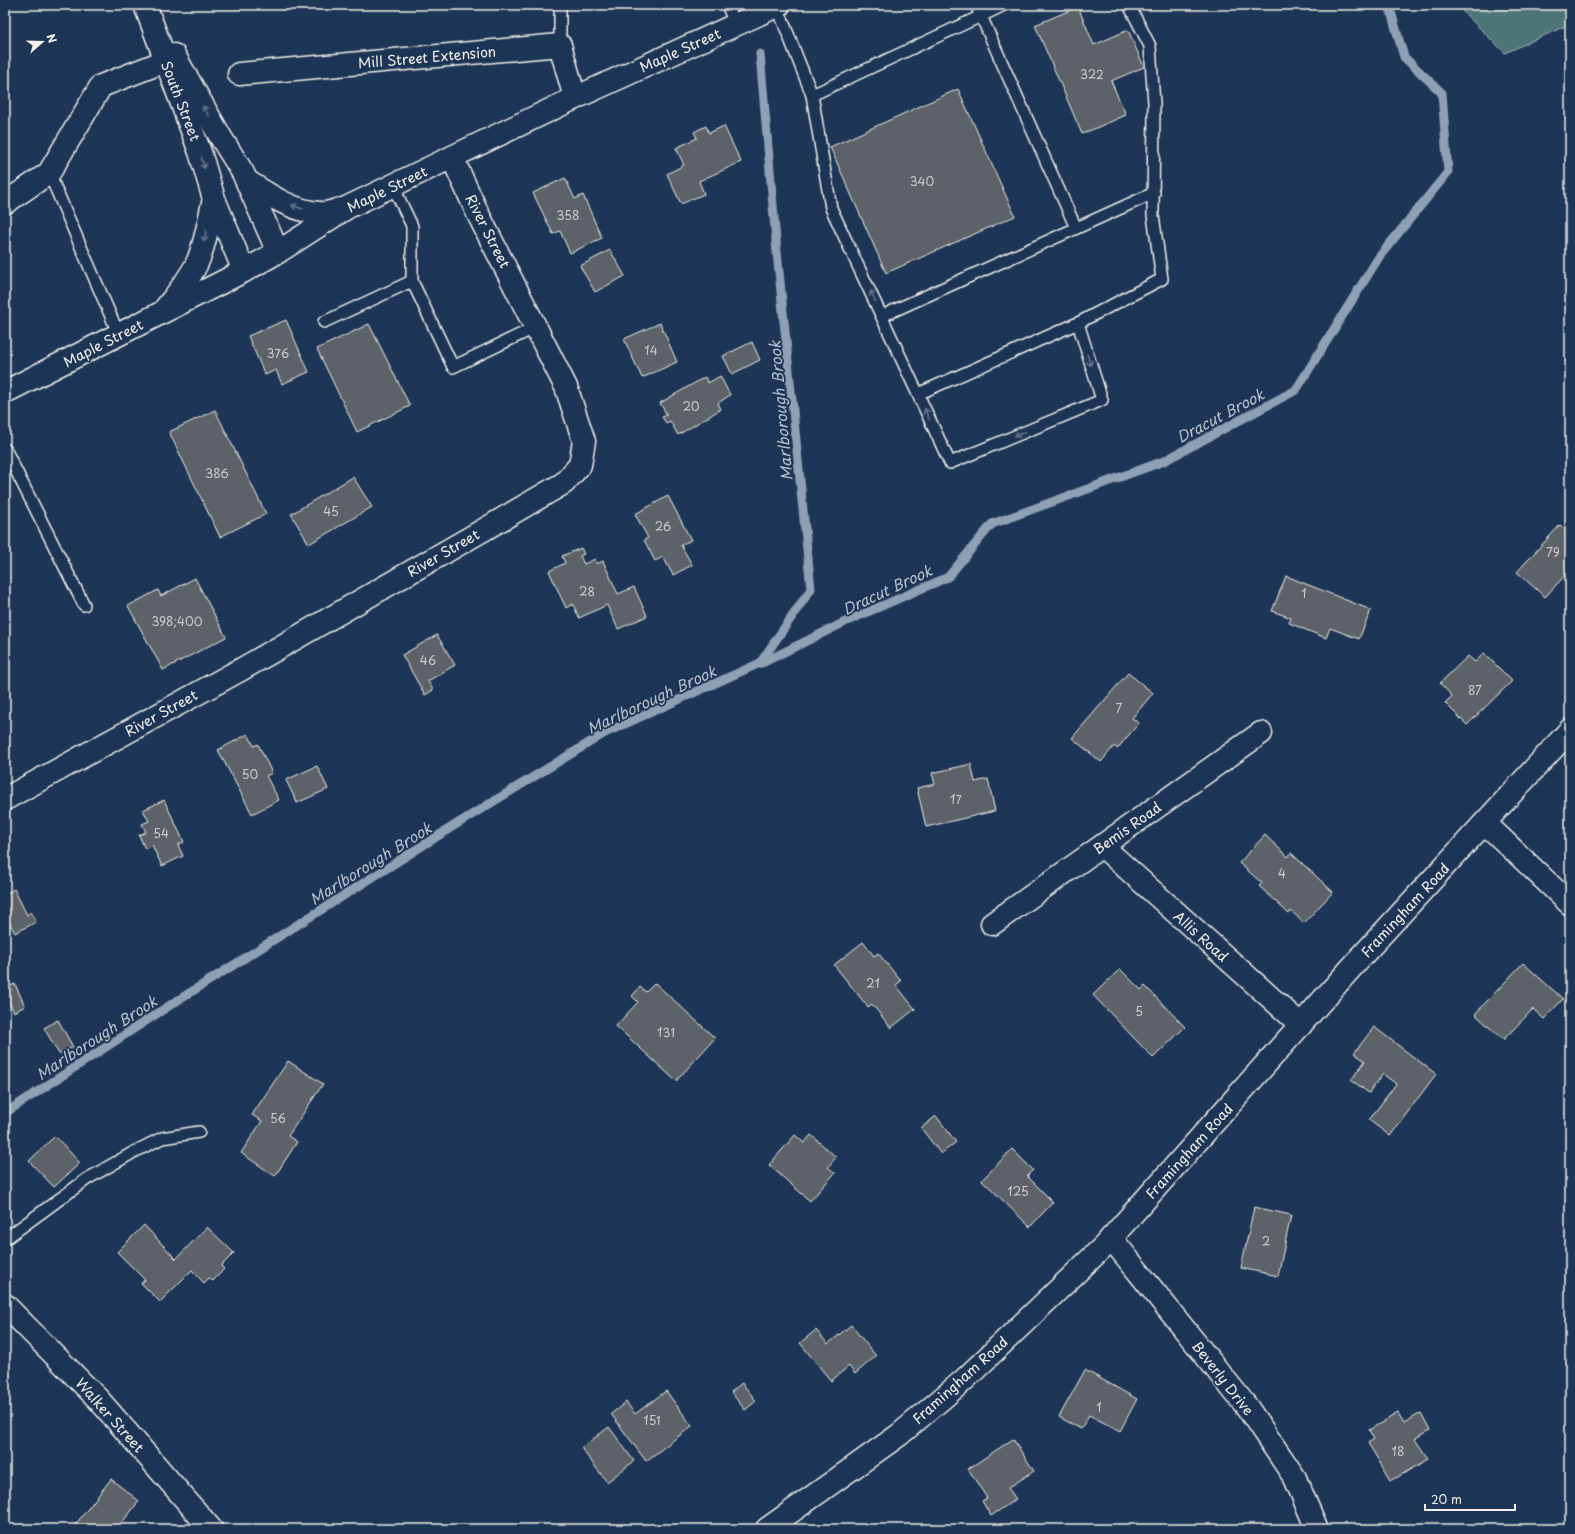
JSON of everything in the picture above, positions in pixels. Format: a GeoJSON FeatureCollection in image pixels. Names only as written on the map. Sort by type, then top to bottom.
{"type":"FeatureCollection","features":[{"type":"Feature","properties":{"kind":"street","name":"South Street"},"geometry":{"type":"LineString","coordinates":[[145,5],[200,152],[214,198],[244,271]]}},
{"type":"Feature","properties":{"kind":"street","name":"South Street"},"geometry":{"type":"LineString","coordinates":[[145,5],[247,181],[278,252]]}},
{"type":"Feature","properties":{"kind":"street","name":"Maple Street"},"geometry":{"type":"LineString","coordinates":[[5,392],[244,271],[278,252],[348,207],[575,98],[778,5]]}},
{"type":"Feature","properties":{"kind":"street"},"geometry":{"type":"LineString","coordinates":[[560,45],[575,98]]}},
{"type":"Feature","properties":{"kind":"street","name":"Mill Street Extension"},"geometry":{"type":"LineString","coordinates":[[239,74],[560,45]]}},
{"type":"Feature","properties":{"kind":"street"},"geometry":{"type":"LineString","coordinates":[[5,203],[49,173],[101,86],[165,61]]}},
{"type":"Feature","properties":{"kind":"street","name":"River Street"},"geometry":{"type":"LineString","coordinates":[[5,800],[242,669],[564,483],[580,466],[584,441],[566,386],[452,157]]}},
{"type":"Feature","properties":{"kind":"street","name":"South Street"},"geometry":{"type":"LineString","coordinates":[[247,181],[273,197],[308,211],[322,214],[348,207]]}},
{"type":"Feature","properties":{"kind":"street","name":"South Street"},"geometry":{"type":"LineString","coordinates":[[162,313],[197,264],[203,247],[214,198]]}},
{"type":"Feature","properties":{"kind":"street","name":"Framingham Road"},"geometry":{"type":"LineString","coordinates":[[776,1526],[899,1435],[964,1380],[1111,1238],[1360,958],[1570,730]]}},
{"type":"Feature","properties":{"kind":"street","name":"Bemis Road"},"geometry":{"type":"LineString","coordinates":[[992,924],[1261,733]]}},
{"type":"Feature","properties":{"kind":"street"},"geometry":{"type":"LineString","coordinates":[[1485,823],[1570,904]]}},
{"type":"Feature","properties":{"kind":"street","name":"Allis Road"},"geometry":{"type":"LineString","coordinates":[[1102,846],[1300,1025]]}},
{"type":"Feature","properties":{"kind":"street","name":"Beverly Drive"},"geometry":{"type":"LineString","coordinates":[[1111,1238],[1247,1407],[1294,1478],[1317,1529]]}},
{"type":"Feature","properties":{"kind":"street","name":"Walker Street"},"geometry":{"type":"LineString","coordinates":[[5,1305],[99,1400],[206,1527]]}},
{"type":"Feature","properties":{"kind":"lane"},"geometry":{"type":"LineString","coordinates":[[560,5],[560,45]]}},
{"type":"Feature","properties":{"kind":"lane"},"geometry":{"type":"LineString","coordinates":[[727,5],[736,25]]}},
{"type":"Feature","properties":{"kind":"lane"},"geometry":{"type":"LineString","coordinates":[[778,5],[812,95],[831,208],[950,463],[1102,400],[1078,323]]}},
{"type":"Feature","properties":{"kind":"lane"},"geometry":{"type":"LineString","coordinates":[[976,5],[1076,228]]}},
{"type":"Feature","properties":{"kind":"lane"},"geometry":{"type":"LineString","coordinates":[[812,95],[1004,5]]}},
{"type":"Feature","properties":{"kind":"lane"},"geometry":{"type":"LineString","coordinates":[[918,394],[1078,323],[1162,279],[1153,215],[1154,103],[1150,46],[1129,5]]}},
{"type":"Feature","properties":{"kind":"lane"},"geometry":{"type":"LineString","coordinates":[[49,173],[119,334]]}},
{"type":"Feature","properties":{"kind":"lane"},"geometry":{"type":"LineString","coordinates":[[393,186],[412,226],[412,281],[453,367],[536,327]]}},
{"type":"Feature","properties":{"kind":"lane"},"geometry":{"type":"LineString","coordinates":[[882,316],[1154,193]]}},
{"type":"Feature","properties":{"kind":"lane"},"geometry":{"type":"LineString","coordinates":[[324,322],[412,281]]}},
{"type":"Feature","properties":{"kind":"lane"},"geometry":{"type":"LineString","coordinates":[[5,450],[84,606]]}},
{"type":"Feature","properties":{"kind":"lane"},"geometry":{"type":"LineString","coordinates":[[5,1239],[87,1179],[134,1152],[162,1138],[199,1132]]}},
{"type":"Feature","properties":{"kind":"green space"},"geometry":{"type":"Polygon","coordinates":[[[1456,5],[1570,5],[1570,24],[1505,53],[1456,5]]]}},
{"type":"Feature","properties":{"kind":"building"},"geometry":{"type":"Polygon","coordinates":[[[1078,7],[1094,45],[1128,30],[1144,67],[1111,81],[1126,115],[1082,134],[1035,25],[1078,7]]]}},
{"type":"Feature","properties":{"kind":"building"},"geometry":{"type":"Polygon","coordinates":[[[958,89],[1015,216],[886,273],[830,147],[958,89]]]}},
{"type":"Feature","properties":{"kind":"building"},"geometry":{"type":"Polygon","coordinates":[[[706,126],[709,133],[724,126],[741,162],[699,181],[704,194],[681,204],[667,174],[684,165],[676,148],[697,138],[694,132],[706,126]]]}},
{"type":"Feature","properties":{"kind":"building"},"geometry":{"type":"Polygon","coordinates":[[[565,178],[575,199],[583,195],[602,238],[570,253],[560,231],[553,234],[533,193],[565,178]]]}},
{"type":"Feature","properties":{"kind":"building"},"geometry":{"type":"Polygon","coordinates":[[[610,250],[625,276],[595,292],[580,266],[610,250]]]}},
{"type":"Feature","properties":{"kind":"building"},"geometry":{"type":"Polygon","coordinates":[[[286,320],[309,372],[282,384],[276,370],[265,375],[248,336],[286,320]]]}},
{"type":"Feature","properties":{"kind":"building"},"geometry":{"type":"Polygon","coordinates":[[[660,323],[677,362],[642,378],[624,339],[660,323]]]}},
{"type":"Feature","properties":{"kind":"building"},"geometry":{"type":"Polygon","coordinates":[[[369,324],[410,406],[357,432],[317,349],[369,324]]]}},
{"type":"Feature","properties":{"kind":"building"},"geometry":{"type":"Polygon","coordinates":[[[752,342],[760,360],[732,374],[723,356],[752,342]]]}},
{"type":"Feature","properties":{"kind":"building"},"geometry":{"type":"Polygon","coordinates":[[[720,376],[730,395],[718,403],[721,409],[678,435],[670,421],[666,423],[662,417],[667,415],[660,403],[705,377],[708,383],[720,376]]]}},
{"type":"Feature","properties":{"kind":"building"},"geometry":{"type":"Polygon","coordinates":[[[215,410],[266,514],[220,537],[169,432],[215,410]]]}},
{"type":"Feature","properties":{"kind":"building"},"geometry":{"type":"Polygon","coordinates":[[[353,477],[372,507],[309,544],[291,514],[353,477]]]}},
{"type":"Feature","properties":{"kind":"building"},"geometry":{"type":"Polygon","coordinates":[[[668,496],[691,540],[681,545],[692,565],[673,575],[663,557],[655,561],[644,540],[648,538],[635,514],[668,496]]]}},
{"type":"Feature","properties":{"kind":"building"},"geometry":{"type":"Polygon","coordinates":[[[1560,525],[1570,534],[1570,570],[1545,597],[1517,572],[1560,525]]]}},
{"type":"Feature","properties":{"kind":"building"},"geometry":{"type":"Polygon","coordinates":[[[581,548],[584,554],[580,556],[584,564],[595,559],[597,564],[603,561],[618,594],[634,587],[647,616],[618,629],[607,605],[579,618],[573,604],[566,608],[549,571],[565,563],[562,556],[581,548]]]}},
{"type":"Feature","properties":{"kind":"building"},"geometry":{"type":"Polygon","coordinates":[[[1286,576],[1371,610],[1359,639],[1330,628],[1326,638],[1289,623],[1291,618],[1272,611],[1286,576]]]}},
{"type":"Feature","properties":{"kind":"building"},"geometry":{"type":"Polygon","coordinates":[[[195,578],[226,637],[163,670],[128,606],[158,590],[161,596],[195,578]]]}},
{"type":"Feature","properties":{"kind":"building"},"geometry":{"type":"Polygon","coordinates":[[[437,635],[455,665],[428,681],[433,690],[425,695],[402,655],[437,635]]]}},
{"type":"Feature","properties":{"kind":"building"},"geometry":{"type":"Polygon","coordinates":[[[1484,653],[1512,681],[1467,725],[1445,703],[1452,696],[1440,683],[1468,656],[1475,662],[1484,653]]]}},
{"type":"Feature","properties":{"kind":"building"},"geometry":{"type":"Polygon","coordinates":[[[1128,673],[1153,693],[1132,718],[1139,723],[1117,749],[1114,746],[1101,762],[1072,738],[1128,673]]]}},
{"type":"Feature","properties":{"kind":"building"},"geometry":{"type":"Polygon","coordinates":[[[248,734],[254,746],[258,744],[272,773],[266,776],[279,800],[252,814],[218,750],[248,734]]]}},
{"type":"Feature","properties":{"kind":"building"},"geometry":{"type":"Polygon","coordinates":[[[971,764],[975,782],[988,779],[995,811],[926,827],[917,788],[935,784],[932,773],[971,764]]]}},
{"type":"Feature","properties":{"kind":"building"},"geometry":{"type":"Polygon","coordinates":[[[317,766],[328,789],[297,803],[286,780],[317,766]]]}},
{"type":"Feature","properties":{"kind":"building"},"geometry":{"type":"Polygon","coordinates":[[[164,800],[184,842],[178,845],[183,856],[162,866],[152,845],[145,849],[139,835],[146,832],[142,824],[149,821],[143,810],[164,800]]]}},
{"type":"Feature","properties":{"kind":"building"},"geometry":{"type":"Polygon","coordinates":[[[1265,835],[1288,857],[1291,853],[1333,892],[1304,923],[1291,911],[1289,914],[1259,886],[1262,883],[1239,863],[1265,835]]]}},
{"type":"Feature","properties":{"kind":"building"},"geometry":{"type":"Polygon","coordinates":[[[14,889],[27,915],[31,912],[36,922],[15,933],[8,920],[5,922],[5,894],[14,889]]]}},
{"type":"Feature","properties":{"kind":"building"},"geometry":{"type":"Polygon","coordinates":[[[863,942],[874,956],[878,953],[901,981],[896,985],[915,1009],[891,1028],[872,1004],[868,1007],[834,965],[863,942]]]}},
{"type":"Feature","properties":{"kind":"building"},"geometry":{"type":"Polygon","coordinates":[[[1523,963],[1563,999],[1544,1019],[1533,1009],[1503,1040],[1475,1014],[1523,963]]]}},
{"type":"Feature","properties":{"kind":"building"},"geometry":{"type":"Polygon","coordinates":[[[1120,969],[1141,990],[1145,986],[1185,1027],[1153,1058],[1093,995],[1120,969]]]}},
{"type":"Feature","properties":{"kind":"building"},"geometry":{"type":"Polygon","coordinates":[[[655,983],[715,1038],[676,1081],[616,1026],[638,1002],[632,996],[640,987],[646,992],[655,983]]]}},
{"type":"Feature","properties":{"kind":"building"},"geometry":{"type":"Polygon","coordinates":[[[15,984],[25,1006],[14,1012],[5,994],[5,988],[15,984]]]}},
{"type":"Feature","properties":{"kind":"building"},"geometry":{"type":"Polygon","coordinates":[[[58,1020],[73,1047],[59,1054],[44,1028],[58,1020]]]}},
{"type":"Feature","properties":{"kind":"building"},"geometry":{"type":"Polygon","coordinates":[[[1374,1027],[1436,1074],[1390,1136],[1369,1120],[1396,1084],[1383,1074],[1369,1093],[1351,1080],[1365,1061],[1354,1053],[1374,1027]]]}},
{"type":"Feature","properties":{"kind":"building"},"geometry":{"type":"Polygon","coordinates":[[[288,1061],[323,1084],[288,1136],[297,1142],[275,1176],[241,1153],[262,1121],[252,1115],[288,1061]]]}},
{"type":"Feature","properties":{"kind":"building"},"geometry":{"type":"Polygon","coordinates":[[[936,1116],[956,1142],[941,1154],[921,1128],[936,1116]]]}},
{"type":"Feature","properties":{"kind":"building"},"geometry":{"type":"Polygon","coordinates":[[[795,1135],[804,1143],[811,1135],[836,1157],[828,1167],[835,1173],[810,1201],[769,1165],[795,1135]]]}},
{"type":"Feature","properties":{"kind":"building"},"geometry":{"type":"Polygon","coordinates":[[[55,1136],[80,1163],[54,1187],[29,1161],[55,1136]]]}},
{"type":"Feature","properties":{"kind":"building"},"geometry":{"type":"Polygon","coordinates":[[[1012,1149],[1033,1170],[1027,1176],[1053,1202],[1030,1227],[982,1180],[1012,1149]]]}},
{"type":"Feature","properties":{"kind":"building"},"geometry":{"type":"Polygon","coordinates":[[[1254,1207],[1291,1215],[1278,1276],[1241,1268],[1254,1207]]]}},
{"type":"Feature","properties":{"kind":"building"},"geometry":{"type":"Polygon","coordinates":[[[144,1225],[176,1259],[207,1227],[234,1253],[221,1266],[224,1269],[213,1281],[209,1278],[204,1283],[192,1270],[160,1302],[141,1283],[145,1280],[117,1252],[144,1225]]]}},
{"type":"Feature","properties":{"kind":"building"},"geometry":{"type":"Polygon","coordinates":[[[851,1325],[876,1356],[855,1374],[849,1366],[831,1381],[800,1343],[816,1330],[828,1344],[851,1325]]]}},
{"type":"Feature","properties":{"kind":"building"},"geometry":{"type":"Polygon","coordinates":[[[1085,1370],[1137,1399],[1120,1431],[1089,1415],[1081,1429],[1059,1417],[1085,1370]]]}},
{"type":"Feature","properties":{"kind":"building"},"geometry":{"type":"Polygon","coordinates":[[[742,1383],[756,1401],[745,1410],[731,1392],[742,1383]]]}},
{"type":"Feature","properties":{"kind":"building"},"geometry":{"type":"Polygon","coordinates":[[[666,1391],[692,1426],[646,1461],[611,1414],[626,1402],[635,1414],[666,1391]]]}},
{"type":"Feature","properties":{"kind":"building"},"geometry":{"type":"Polygon","coordinates":[[[1398,1413],[1404,1423],[1421,1413],[1430,1430],[1415,1439],[1428,1459],[1391,1481],[1368,1443],[1374,1439],[1369,1430],[1398,1413]]]}},
{"type":"Feature","properties":{"kind":"building"},"geometry":{"type":"Polygon","coordinates":[[[609,1427],[634,1461],[607,1482],[581,1448],[609,1427]]]}},
{"type":"Feature","properties":{"kind":"building"},"geometry":{"type":"Polygon","coordinates":[[[1013,1439],[1034,1471],[1008,1488],[1016,1499],[991,1516],[982,1501],[987,1498],[968,1469],[1013,1439]]]}},
{"type":"Feature","properties":{"kind":"building"},"geometry":{"type":"Polygon","coordinates":[[[111,1479],[139,1501],[117,1529],[72,1529],[111,1479]]]}},
{"type":"Feature","properties":{"kind":"waterway","name":"Dracut Brook"},"geometry":{"type":"LineString","coordinates":[[762,663],[845,622],[948,577],[992,524],[1164,461],[1296,390],[1379,257],[1448,172],[1442,93],[1404,57],[1389,5]]}},
{"type":"Feature","properties":{"kind":"waterway","name":"Marlborough Brook"},"geometry":{"type":"LineString","coordinates":[[5,1113],[161,1011],[460,822],[605,733],[760,663],[811,589],[777,252],[760,54]]}}]}
